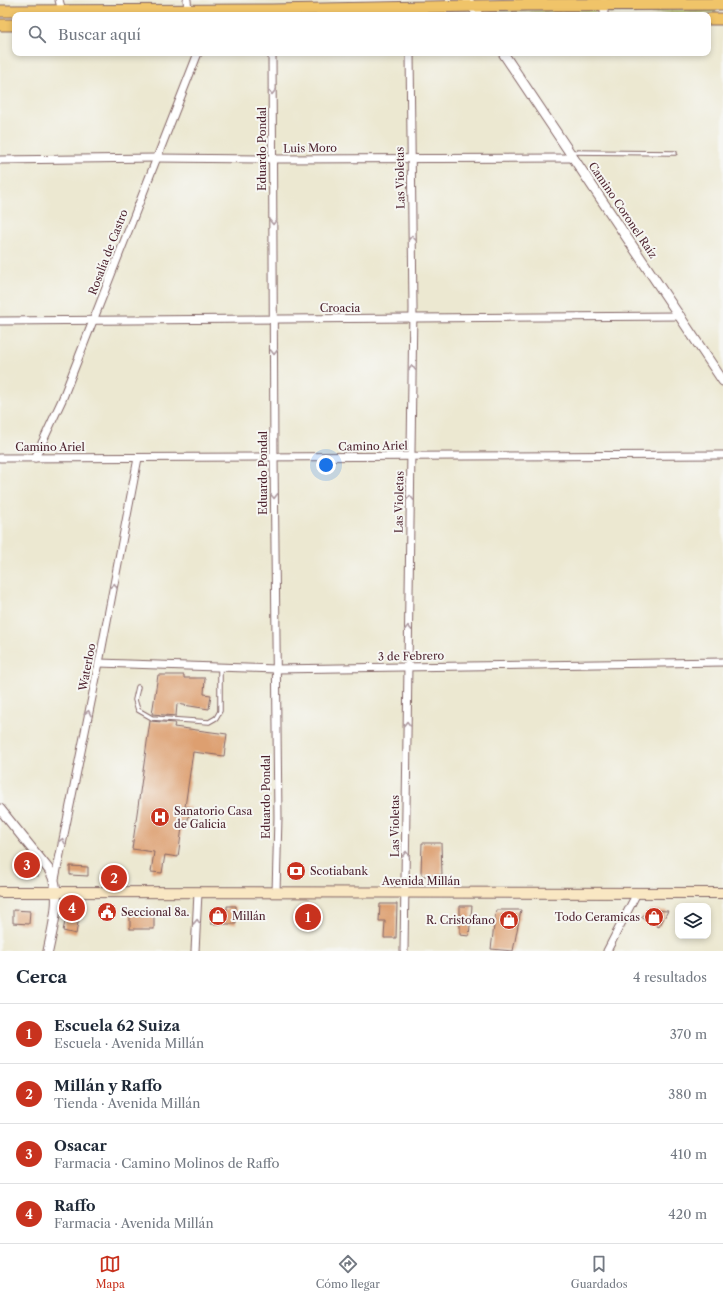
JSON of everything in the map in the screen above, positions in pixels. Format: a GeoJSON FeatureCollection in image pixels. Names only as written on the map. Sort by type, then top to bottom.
{"type":"FeatureCollection","features":[{"type":"Feature","properties":{"kind":"main road"},"geometry":{"type":"LineString","coordinates":[[512,0],[527,5]]}},
{"type":"Feature","properties":{"kind":"main road"},"geometry":{"type":"LineString","coordinates":[[0,11],[61,5],[527,5],[604,7],[722,3]]}},
{"type":"Feature","properties":{"kind":"main road"},"geometry":{"type":"LineString","coordinates":[[711,19],[722,19]]}},
{"type":"Feature","properties":{"kind":"main road"},"geometry":{"type":"LineString","coordinates":[[0,25],[12,25]]}},
{"type":"Feature","properties":{"kind":"main road","name":"Avenida Millán"},"geometry":{"type":"LineString","coordinates":[[0,892],[723,893]]}},
{"type":"Feature","properties":{"kind":"street"},"geometry":{"type":"LineString","coordinates":[[722,3],[722,19]]}},
{"type":"Feature","properties":{"kind":"street","name":"Rosalía de Castro"},"geometry":{"type":"LineString","coordinates":[[35,458],[62,400],[197,56]]}},
{"type":"Feature","properties":{"kind":"street","name":"Eduardo Pondal"},"geometry":{"type":"LineString","coordinates":[[272,56],[278,817],[276,893]]}},
{"type":"Feature","properties":{"kind":"street","name":"Las Violetas"},"geometry":{"type":"LineString","coordinates":[[404,951],[413,319],[410,56]]}},
{"type":"Feature","properties":{"kind":"street","name":"Camino Coronel Raíz"},"geometry":{"type":"LineString","coordinates":[[505,56],[681,316],[723,381]]}},
{"type":"Feature","properties":{"kind":"street","name":"Luis Moro"},"geometry":{"type":"LineString","coordinates":[[0,160],[156,158],[273,160],[572,155]]}},
{"type":"Feature","properties":{"kind":"street","name":"Croacia"},"geometry":{"type":"LineString","coordinates":[[0,321],[681,316]]}},
{"type":"Feature","properties":{"kind":"street","name":"Camino Ariel"},"geometry":{"type":"LineString","coordinates":[[0,458],[723,456]]}},
{"type":"Feature","properties":{"kind":"street","name":"Waterloo"},"geometry":{"type":"LineString","coordinates":[[54,879],[99,663],[138,458]]}},
{"type":"Feature","properties":{"kind":"street","name":"3 de Febrero"},"geometry":{"type":"LineString","coordinates":[[99,663],[276,669],[723,662]]}},
{"type":"Feature","properties":{"kind":"street"},"geometry":{"type":"LineString","coordinates":[[0,809],[50,871],[54,879],[56,893],[48,951]]}},
{"type":"Feature","properties":{"kind":"street"},"geometry":{"type":"LineString","coordinates":[[195,951],[198,893]]}},
{"type":"Feature","properties":{"kind":"street"},"geometry":{"type":"LineString","coordinates":[[607,951],[637,893]]}},
{"type":"Feature","properties":{"kind":"lane"},"geometry":{"type":"LineString","coordinates":[[572,155],[675,153]]}},
{"type":"Feature","properties":{"kind":"lane"},"geometry":{"type":"LineString","coordinates":[[138,688],[135,700],[138,710],[152,718],[209,722],[216,718],[220,711],[220,666]]}},
{"type":"Feature","properties":{"kind":"green space"},"geometry":{"type":"Polygon","coordinates":[[[595,9],[595,12],[490,12],[595,9]]]}},
{"type":"Feature","properties":{"kind":"green space"},"geometry":{"type":"Polygon","coordinates":[[[716,9],[716,13],[608,12],[716,9]]]}},
{"type":"Feature","properties":{"kind":"building"},"geometry":{"type":"Polygon","coordinates":[[[158,675],[184,675],[184,678],[205,678],[204,694],[211,695],[209,709],[177,704],[176,716],[152,714],[158,675]]]}},
{"type":"Feature","properties":{"kind":"building"},"geometry":{"type":"Polygon","coordinates":[[[150,721],[175,723],[174,727],[227,734],[224,756],[193,752],[185,807],[190,807],[188,820],[183,820],[178,857],[165,855],[162,873],[151,872],[154,852],[132,849],[150,721]]]}},
{"type":"Feature","properties":{"kind":"building"},"geometry":{"type":"Polygon","coordinates":[[[422,843],[441,843],[442,875],[423,876],[421,873],[422,843]]]}},
{"type":"Feature","properties":{"kind":"building"},"geometry":{"type":"Polygon","coordinates":[[[24,857],[39,876],[23,875],[24,857]]]}},
{"type":"Feature","properties":{"kind":"building"},"geometry":{"type":"Polygon","coordinates":[[[70,866],[88,867],[88,876],[70,875],[70,866]]]}},
{"type":"Feature","properties":{"kind":"building"},"geometry":{"type":"Polygon","coordinates":[[[380,904],[397,904],[396,938],[384,938],[385,921],[379,921],[380,904]]]}},
{"type":"Feature","properties":{"kind":"building"},"geometry":{"type":"Polygon","coordinates":[[[81,906],[76,934],[63,931],[67,912],[71,907],[81,906]]]}},
{"type":"Feature","properties":{"kind":"building"},"geometry":{"type":"Polygon","coordinates":[[[227,906],[236,906],[236,924],[211,924],[211,910],[227,910],[227,906]]]}},
{"type":"Feature","properties":{"kind":"building"},"geometry":{"type":"Polygon","coordinates":[[[460,906],[472,906],[469,936],[460,935],[460,906]]]}},
{"type":"Feature","properties":{"kind":"building"},"geometry":{"type":"Polygon","coordinates":[[[13,910],[30,911],[29,924],[13,923],[13,910]]]}},
{"type":"Feature","properties":{"kind":"building"},"geometry":{"type":"Polygon","coordinates":[[[496,910],[521,910],[513,951],[491,949],[496,910]]]}},
{"type":"Feature","properties":{"kind":"building"},"geometry":{"type":"Polygon","coordinates":[[[651,910],[668,911],[659,927],[641,917],[651,910]]]}},
{"type":"Feature","properties":{"kind":"building"},"geometry":{"type":"Polygon","coordinates":[[[130,911],[154,911],[154,929],[130,929],[130,911]]]}},
{"type":"Feature","properties":{"kind":"place","name":"Sanatorio Casa de Galicia"},"geometry":{"type":"Point","coordinates":[160,817]}},
{"type":"Feature","properties":{"kind":"place","name":"Osacar"},"geometry":{"type":"Point","coordinates":[27,865]}},
{"type":"Feature","properties":{"kind":"place","name":"Scotiabank"},"geometry":{"type":"Point","coordinates":[296,871]}},
{"type":"Feature","properties":{"kind":"place","name":"Millán y Raffo"},"geometry":{"type":"Point","coordinates":[114,878]}},
{"type":"Feature","properties":{"kind":"place","name":"Raffo"},"geometry":{"type":"Point","coordinates":[72,908]}},
{"type":"Feature","properties":{"kind":"place","name":"Seccional 8a."},"geometry":{"type":"Point","coordinates":[107,912]}},
{"type":"Feature","properties":{"kind":"place","name":"Millán"},"geometry":{"type":"Point","coordinates":[218,916]}},
{"type":"Feature","properties":{"kind":"place","name":"Escuela 62 Suiza"},"geometry":{"type":"Point","coordinates":[308,917]}},
{"type":"Feature","properties":{"kind":"place","name":"Todo Ceramicas"},"geometry":{"type":"Point","coordinates":[654,917]}},
{"type":"Feature","properties":{"kind":"place","name":"R. Cristofano"},"geometry":{"type":"Point","coordinates":[509,920]}}]}
